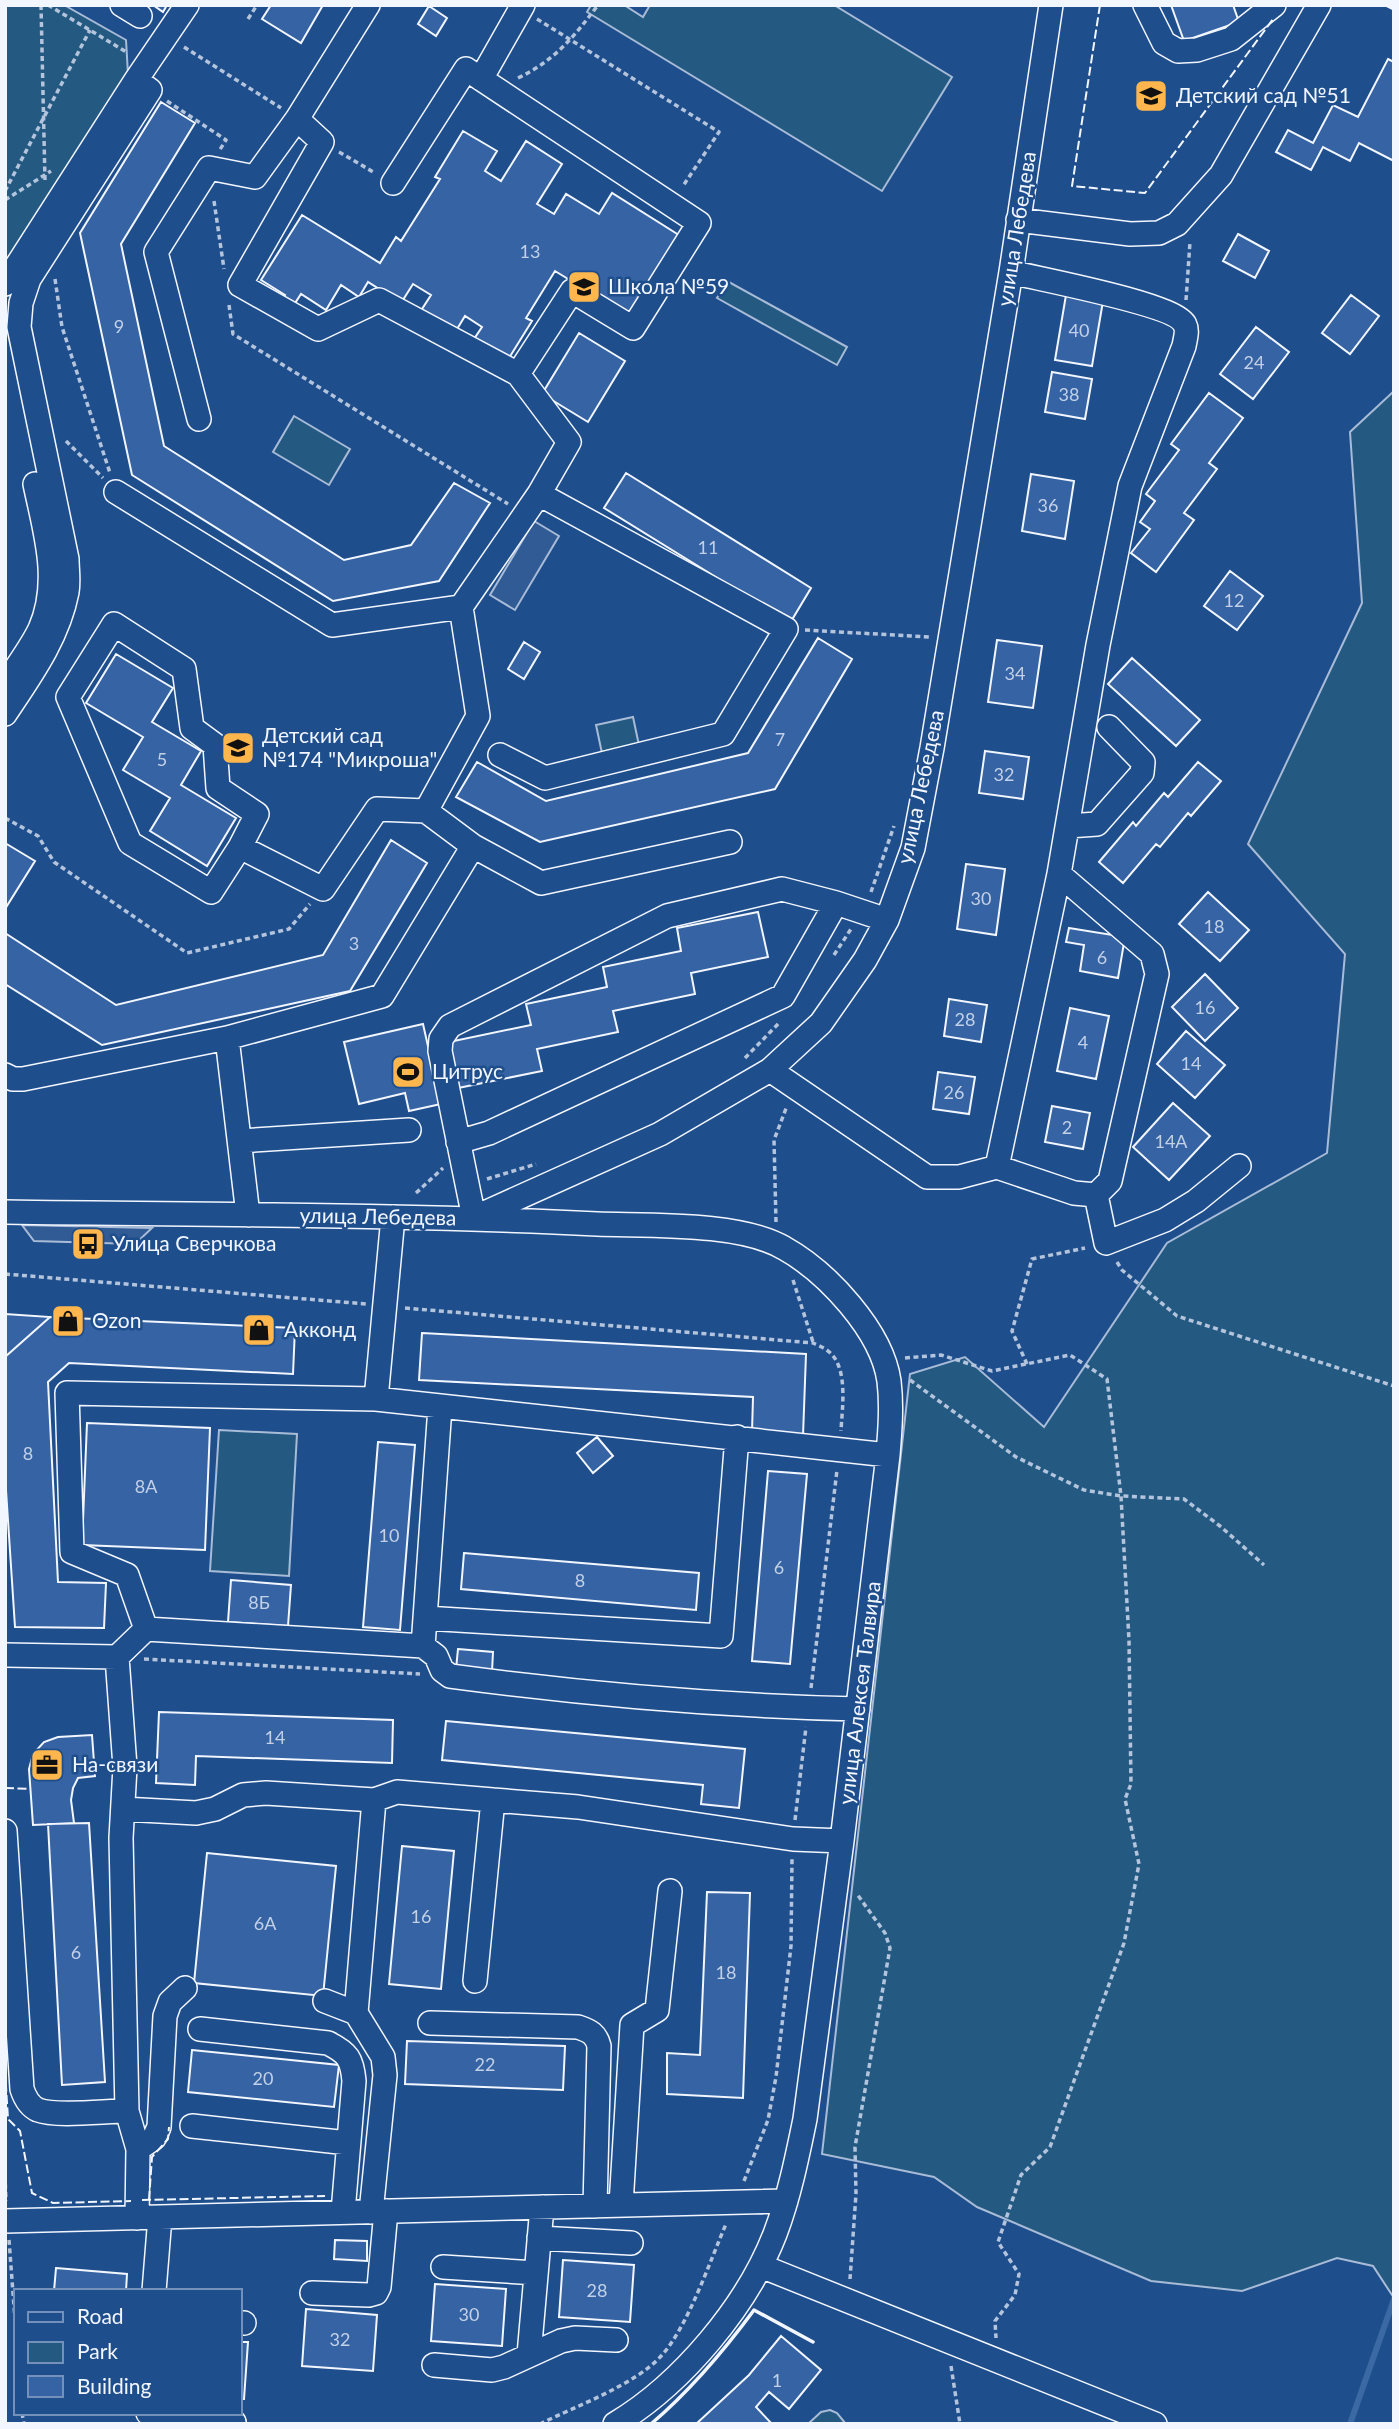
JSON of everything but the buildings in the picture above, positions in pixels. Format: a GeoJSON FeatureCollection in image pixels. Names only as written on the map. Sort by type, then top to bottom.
{"type":"FeatureCollection","features":[{"type":"Feature","properties":{"kind":"street"},"geometry":{"type":"LineString","coordinates":[[5,713],[46,652],[68,589],[67,559],[19,327],[20,303],[29,279],[187,5]]}},
{"type":"Feature","properties":{"kind":"street"},"geometry":{"type":"LineString","coordinates":[[199,419],[156,253],[209,168],[255,177],[297,119],[368,5]]}},
{"type":"Feature","properties":{"kind":"street","name":"улица Лебедева"},"geometry":{"type":"LineString","coordinates":[[5,1212],[474,1218],[660,1134],[770,1070],[821,1023],[865,960],[887,920],[912,848],[1011,272],[1051,5]]}},
{"type":"Feature","properties":{"kind":"street"},"geometry":{"type":"LineString","coordinates":[[1145,5],[1164,43],[1178,51],[1197,50],[1231,39],[1274,5]]}},
{"type":"Feature","properties":{"kind":"street"},"geometry":{"type":"LineString","coordinates":[[1018,220],[1130,234],[1159,233],[1177,224],[1221,175],[1319,5]]}},
{"type":"Feature","properties":{"kind":"street"},"geometry":{"type":"LineString","coordinates":[[488,83],[522,7]]}},
{"type":"Feature","properties":{"kind":"street"},"geometry":{"type":"LineString","coordinates":[[393,183],[466,69],[699,223],[633,328],[572,291],[518,374]]}},
{"type":"Feature","properties":{"kind":"street"},"geometry":{"type":"LineString","coordinates":[[5,284],[47,217],[144,78]]}},
{"type":"Feature","properties":{"kind":"street"},"geometry":{"type":"LineString","coordinates":[[297,119],[322,142],[240,285],[318,329],[379,300],[518,374],[569,442],[539,494],[461,607],[478,716],[426,811]]}},
{"type":"Feature","properties":{"kind":"street"},"geometry":{"type":"LineString","coordinates":[[997,1167],[1059,874],[1098,645],[1130,486],[1184,346],[1185,324],[1178,317],[1153,306],[1011,272]]}},
{"type":"Feature","properties":{"kind":"street"},"geometry":{"type":"LineString","coordinates":[[5,337],[51,564],[50,599],[39,629],[5,685]]}},
{"type":"Feature","properties":{"kind":"street"},"geometry":{"type":"LineString","coordinates":[[116,492],[331,625],[461,607]]}},
{"type":"Feature","properties":{"kind":"street"},"geometry":{"type":"LineString","coordinates":[[500,755],[545,778],[723,734],[786,629],[539,494]]}},
{"type":"Feature","properties":{"kind":"street"},"geometry":{"type":"LineString","coordinates":[[114,624],[184,670],[192,728],[215,745],[218,788],[257,814],[240,847],[211,892],[130,843],[68,697],[114,624]]}},
{"type":"Feature","properties":{"kind":"street"},"geometry":{"type":"LineString","coordinates":[[1068,826],[1097,824],[1142,773],[1143,762],[1109,727]]}},
{"type":"Feature","properties":{"kind":"street"},"geometry":{"type":"LineString","coordinates":[[240,847],[323,889],[377,809],[426,811],[473,846],[541,883],[730,842]]}},
{"type":"Feature","properties":{"kind":"street"},"geometry":{"type":"LineString","coordinates":[[5,1074],[13,1079],[23,1079],[227,1038],[382,996],[473,846]]}},
{"type":"Feature","properties":{"kind":"street"},"geometry":{"type":"LineString","coordinates":[[1059,874],[1152,954],[1157,974],[1110,1181],[1096,1195]]}},
{"type":"Feature","properties":{"kind":"street"},"geometry":{"type":"LineString","coordinates":[[474,1218],[440,1051],[441,1039],[450,1027],[667,916],[782,889],[864,911],[887,920]]}},
{"type":"Feature","properties":{"kind":"street"},"geometry":{"type":"LineString","coordinates":[[458,1147],[783,996],[835,903]]}},
{"type":"Feature","properties":{"kind":"street"},"geometry":{"type":"LineString","coordinates":[[227,1038],[248,1215]]}},
{"type":"Feature","properties":{"kind":"street"},"geometry":{"type":"LineString","coordinates":[[770,1070],[927,1177],[959,1177],[997,1167],[1074,1193],[1096,1195]]}},
{"type":"Feature","properties":{"kind":"street"},"geometry":{"type":"LineString","coordinates":[[240,1141],[409,1130]]}},
{"type":"Feature","properties":{"kind":"street"},"geometry":{"type":"LineString","coordinates":[[1096,1195],[1106,1243],[1165,1220],[1196,1201],[1239,1166]]}},
{"type":"Feature","properties":{"kind":"street"},"geometry":{"type":"LineString","coordinates":[[376,1399],[393,1217]]}},
{"type":"Feature","properties":{"kind":"street","name":"улица Алексея Талвира"},"geometry":{"type":"LineString","coordinates":[[474,1218],[709,1229],[752,1236],[783,1247],[826,1279],[860,1318],[879,1348],[889,1378],[891,1412],[888,1455],[839,1869],[804,2119],[786,2201],[761,2266],[744,2295],[693,2358],[661,2390],[615,2424]]}},
{"type":"Feature","properties":{"kind":"street"},"geometry":{"type":"LineString","coordinates":[[146,1629],[127,1575],[72,1552],[66,1393],[376,1399],[888,1455]]}},
{"type":"Feature","properties":{"kind":"street"},"geometry":{"type":"LineString","coordinates":[[423,1646],[440,1408]]}},
{"type":"Feature","properties":{"kind":"street"},"geometry":{"type":"LineString","coordinates":[[425,1618],[721,1636],[737,1437]]}},
{"type":"Feature","properties":{"kind":"street"},"geometry":{"type":"LineString","coordinates":[[5,1655],[117,1657],[146,1629],[423,1646],[436,1656],[442,1670],[450,1676],[546,1689],[808,1708],[858,1709]]}},
{"type":"Feature","properties":{"kind":"street"},"geometry":{"type":"LineString","coordinates":[[117,1657],[125,1767],[121,1838],[127,2111],[138,2149],[160,2287]]}},
{"type":"Feature","properties":{"kind":"street"},"geometry":{"type":"LineString","coordinates":[[122,1809],[196,1813],[215,1809],[243,1795],[266,1793],[374,1800],[397,1792],[578,1807],[793,1839],[842,1841]]}},
{"type":"Feature","properties":{"kind":"street"},"geometry":{"type":"LineString","coordinates":[[312,2293],[369,2295],[379,2287],[379,2211],[385,2075],[383,2057],[356,2013],[374,1800]]}},
{"type":"Feature","properties":{"kind":"street"},"geometry":{"type":"LineString","coordinates":[[475,1981],[493,1800]]}},
{"type":"Feature","properties":{"kind":"street"},"geometry":{"type":"LineString","coordinates":[[5,1831],[22,2089],[26,2101],[36,2109],[49,2113],[127,2111]]}},
{"type":"Feature","properties":{"kind":"street"},"geometry":{"type":"LineString","coordinates":[[621,2205],[632,2025],[657,2010],[670,1891]]}},
{"type":"Feature","properties":{"kind":"street"},"geometry":{"type":"LineString","coordinates":[[138,2149],[154,2138],[159,2127],[165,2016],[170,2002],[185,1988]]}},
{"type":"Feature","properties":{"kind":"street"},"geometry":{"type":"LineString","coordinates":[[325,2001],[356,2013]]}},
{"type":"Feature","properties":{"kind":"street"},"geometry":{"type":"LineString","coordinates":[[430,2022],[578,2027],[597,2037],[599,2046],[595,2206]]}},
{"type":"Feature","properties":{"kind":"street"},"geometry":{"type":"LineString","coordinates":[[200,2029],[328,2043],[344,2051],[353,2066],[354,2081],[343,2212]]}},
{"type":"Feature","properties":{"kind":"street"},"geometry":{"type":"LineString","coordinates":[[192,2126],[348,2143]]}},
{"type":"Feature","properties":{"kind":"street"},"geometry":{"type":"LineString","coordinates":[[6,2221],[786,2201]]}},
{"type":"Feature","properties":{"kind":"street"},"geometry":{"type":"LineString","coordinates":[[529,2355],[542,2207]]}},
{"type":"Feature","properties":{"kind":"street"},"geometry":{"type":"LineString","coordinates":[[539,2238],[631,2243]]}},
{"type":"Feature","properties":{"kind":"street"},"geometry":{"type":"LineString","coordinates":[[761,2266],[1155,2424]]}},
{"type":"Feature","properties":{"kind":"street"},"geometry":{"type":"LineString","coordinates":[[443,2267],[536,2273]]}},
{"type":"Feature","properties":{"kind":"street"},"geometry":{"type":"LineString","coordinates":[[434,2365],[492,2370],[561,2341],[575,2338],[616,2340]]}},
{"type":"Feature","properties":{"kind":"street"},"geometry":{"type":"LineString","coordinates":[[152,2415],[234,2422]]}},
{"type":"Feature","properties":{"kind":"path"},"geometry":{"type":"LineString","coordinates":[[41,5],[47,217]]}},
{"type":"Feature","properties":{"kind":"path"},"geometry":{"type":"LineString","coordinates":[[48,5],[90,30],[144,78],[226,140],[209,168],[225,278]]}},
{"type":"Feature","properties":{"kind":"path"},"geometry":{"type":"LineString","coordinates":[[248,19],[257,5]]}},
{"type":"Feature","properties":{"kind":"path"},"geometry":{"type":"LineString","coordinates":[[488,83],[540,68],[572,40],[598,5]]}},
{"type":"Feature","properties":{"kind":"path"},"geometry":{"type":"LineString","coordinates":[[522,7],[719,132],[670,204]]}},
{"type":"Feature","properties":{"kind":"path"},"geometry":{"type":"LineString","coordinates":[[5,191],[90,30]]}},
{"type":"Feature","properties":{"kind":"path"},"geometry":{"type":"LineString","coordinates":[[168,36],[297,119]]}},
{"type":"Feature","properties":{"kind":"path"},"geometry":{"type":"LineString","coordinates":[[322,142],[393,183]]}},
{"type":"Feature","properties":{"kind":"path"},"geometry":{"type":"LineString","coordinates":[[5,200],[56,169]]}},
{"type":"Feature","properties":{"kind":"path"},"geometry":{"type":"LineString","coordinates":[[1185,324],[1191,208]]}},
{"type":"Feature","properties":{"kind":"path"},"geometry":{"type":"LineString","coordinates":[[50,245],[62,327],[116,492]]}},
{"type":"Feature","properties":{"kind":"path"},"geometry":{"type":"LineString","coordinates":[[227,292],[233,334],[525,514]]}},
{"type":"Feature","properties":{"kind":"path"},"geometry":{"type":"LineString","coordinates":[[786,629],[929,637]]}},
{"type":"Feature","properties":{"kind":"path"},"geometry":{"type":"LineString","coordinates":[[5,818],[38,836],[54,862],[187,953],[289,929],[323,889]]}},
{"type":"Feature","properties":{"kind":"path"},"geometry":{"type":"LineString","coordinates":[[833,955],[864,911],[895,822]]}},
{"type":"Feature","properties":{"kind":"path"},"geometry":{"type":"LineString","coordinates":[[742,1062],[785,1017]]}},
{"type":"Feature","properties":{"kind":"path"},"geometry":{"type":"LineString","coordinates":[[794,1088],[774,1140],[776,1228],[813,1343]]}},
{"type":"Feature","properties":{"kind":"path"},"geometry":{"type":"LineString","coordinates":[[416,1194],[458,1147]]}},
{"type":"Feature","properties":{"kind":"path"},"geometry":{"type":"LineString","coordinates":[[466,1182],[494,1179],[540,1163]]}},
{"type":"Feature","properties":{"kind":"path"},"geometry":{"type":"LineString","coordinates":[[1027,1364],[1012,1331],[1031,1259],[1106,1243],[1122,1270],[1177,1316],[1394,1386]]}},
{"type":"Feature","properties":{"kind":"path"},"geometry":{"type":"LineString","coordinates":[[5,1274],[813,1343],[830,1352],[840,1369],[843,1397],[840,1449],[793,1839],[791,1946],[776,2077],[768,2120],[679,2329],[662,2355],[638,2376],[540,2424]]}},
{"type":"Feature","properties":{"kind":"path"},"geometry":{"type":"LineString","coordinates":[[882,1359],[941,1355],[992,1371],[1070,1355],[1107,1379],[1121,1496],[1129,1640],[1131,1784],[1125,1799],[1139,1864],[1124,1943],[1086,2053],[1050,2147],[1021,2175],[998,2242],[1019,2274],[1015,2295],[995,2321],[998,2361]]}},
{"type":"Feature","properties":{"kind":"path"},"geometry":{"type":"LineString","coordinates":[[882,1359],[1016,1457],[1084,1490],[1121,1496],[1184,1499],[1264,1565]]}},
{"type":"Feature","properties":{"kind":"path"},"geometry":{"type":"LineString","coordinates":[[117,1657],[450,1676]]}},
{"type":"Feature","properties":{"kind":"path"},"geometry":{"type":"LineString","coordinates":[[839,1869],[885,1933],[890,1948],[855,2147],[856,2194],[849,2302]]}},
{"type":"Feature","properties":{"kind":"path"},"geometry":{"type":"LineString","coordinates":[[5,2175],[14,2311]]}},
{"type":"Feature","properties":{"kind":"path"},"geometry":{"type":"LineString","coordinates":[[947,2340],[960,2424]]}},
{"type":"Feature","properties":{"kind":"green space"},"geometry":{"type":"Polygon","coordinates":[[[5,5],[64,5],[126,40],[128,74],[5,266],[5,5]]]}},
{"type":"Feature","properties":{"kind":"green space"},"geometry":{"type":"Polygon","coordinates":[[[591,5],[624,5],[643,17],[650,5],[834,5],[952,77],[882,191],[587,12],[591,5]]]}},
{"type":"Feature","properties":{"kind":"green space"},"geometry":{"type":"Polygon","coordinates":[[[727,281],[847,347],[837,365],[717,298],[727,281]]]}},
{"type":"Feature","properties":{"kind":"green space"},"geometry":{"type":"Polygon","coordinates":[[[1394,391],[1394,2298],[1373,2266],[1337,2258],[1242,2291],[1151,2281],[977,2207],[934,2177],[822,2154],[910,1374],[965,1357],[1044,1427],[1167,1243],[1327,1153],[1345,954],[1248,844],[1362,603],[1350,432],[1394,391]]]}},
{"type":"Feature","properties":{"kind":"green space"},"geometry":{"type":"Polygon","coordinates":[[[294,416],[350,449],[329,485],[273,452],[294,416]]]}},
{"type":"Feature","properties":{"kind":"green space"},"geometry":{"type":"Polygon","coordinates":[[[633,717],[640,750],[603,758],[596,725],[633,717]]]}},
{"type":"Feature","properties":{"kind":"green space"},"geometry":{"type":"Polygon","coordinates":[[[219,1430],[297,1434],[289,1576],[210,1571],[219,1430]]]}},
{"type":"Feature","properties":{"kind":"green space"},"geometry":{"type":"Polygon","coordinates":[[[830,2410],[837,2413],[846,2424],[808,2424],[821,2412],[830,2410]]]}},
{"type":"Feature","properties":{"kind":"shaded area"},"geometry":{"type":"Polygon","coordinates":[[[534,521],[559,536],[515,610],[490,595],[534,521]]]}},
{"type":"Feature","properties":{"kind":"shaded area"},"geometry":{"type":"Polygon","coordinates":[[[22,1225],[152,1228],[135,1244],[34,1241],[22,1225]]]}},
{"type":"Feature","properties":{"kind":"waterway"},"geometry":{"type":"LineString","coordinates":[[1350,2424],[1394,2299]]}},
{"type":"Feature","properties":{"kind":"fence"},"geometry":{"type":"LineString","coordinates":[[1100,5],[1072,186],[1145,193],[1273,19]]}},
{"type":"Feature","properties":{"kind":"fence"},"geometry":{"type":"LineString","coordinates":[[5,1788],[30,1789]]}},
{"type":"Feature","properties":{"kind":"fence"},"geometry":{"type":"LineString","coordinates":[[5,2070],[8,2119],[20,2131],[32,2193],[53,2203],[131,2201]]}},
{"type":"Feature","properties":{"kind":"fence"},"geometry":{"type":"LineString","coordinates":[[149,2200],[152,2157],[168,2139],[169,2127]]}},
{"type":"Feature","properties":{"kind":"fence"},"geometry":{"type":"LineString","coordinates":[[142,2200],[325,2196]]}},
{"type":"Feature","properties":{"kind":"wall"},"geometry":{"type":"LineString","coordinates":[[1386,5],[1394,9]]}},
{"type":"Feature","properties":{"kind":"wall"},"geometry":{"type":"LineString","coordinates":[[651,2424],[706,2370],[754,2310],[813,2342]]}},
{"type":"Feature","properties":{"kind":"place","name":"Детский сад №51"},"geometry":{"type":"Point","coordinates":[1151,96]}},
{"type":"Feature","properties":{"kind":"place","name":"Школа №59"},"geometry":{"type":"Point","coordinates":[584,287]}},
{"type":"Feature","properties":{"kind":"place","name":"Детский сад №174 \"Микроша\""},"geometry":{"type":"Point","coordinates":[238,748]}},
{"type":"Feature","properties":{"kind":"place","name":"Цитрус"},"geometry":{"type":"Point","coordinates":[408,1072]}},
{"type":"Feature","properties":{"kind":"place","name":"Улица Сверчкова"},"geometry":{"type":"Point","coordinates":[88,1244]}},
{"type":"Feature","properties":{"kind":"place","name":"Ozon"},"geometry":{"type":"Point","coordinates":[68,1321]}},
{"type":"Feature","properties":{"kind":"place","name":"Акконд"},"geometry":{"type":"Point","coordinates":[259,1330]}},
{"type":"Feature","properties":{"kind":"place","name":"На-связи"},"geometry":{"type":"Point","coordinates":[47,1765]}}]}
